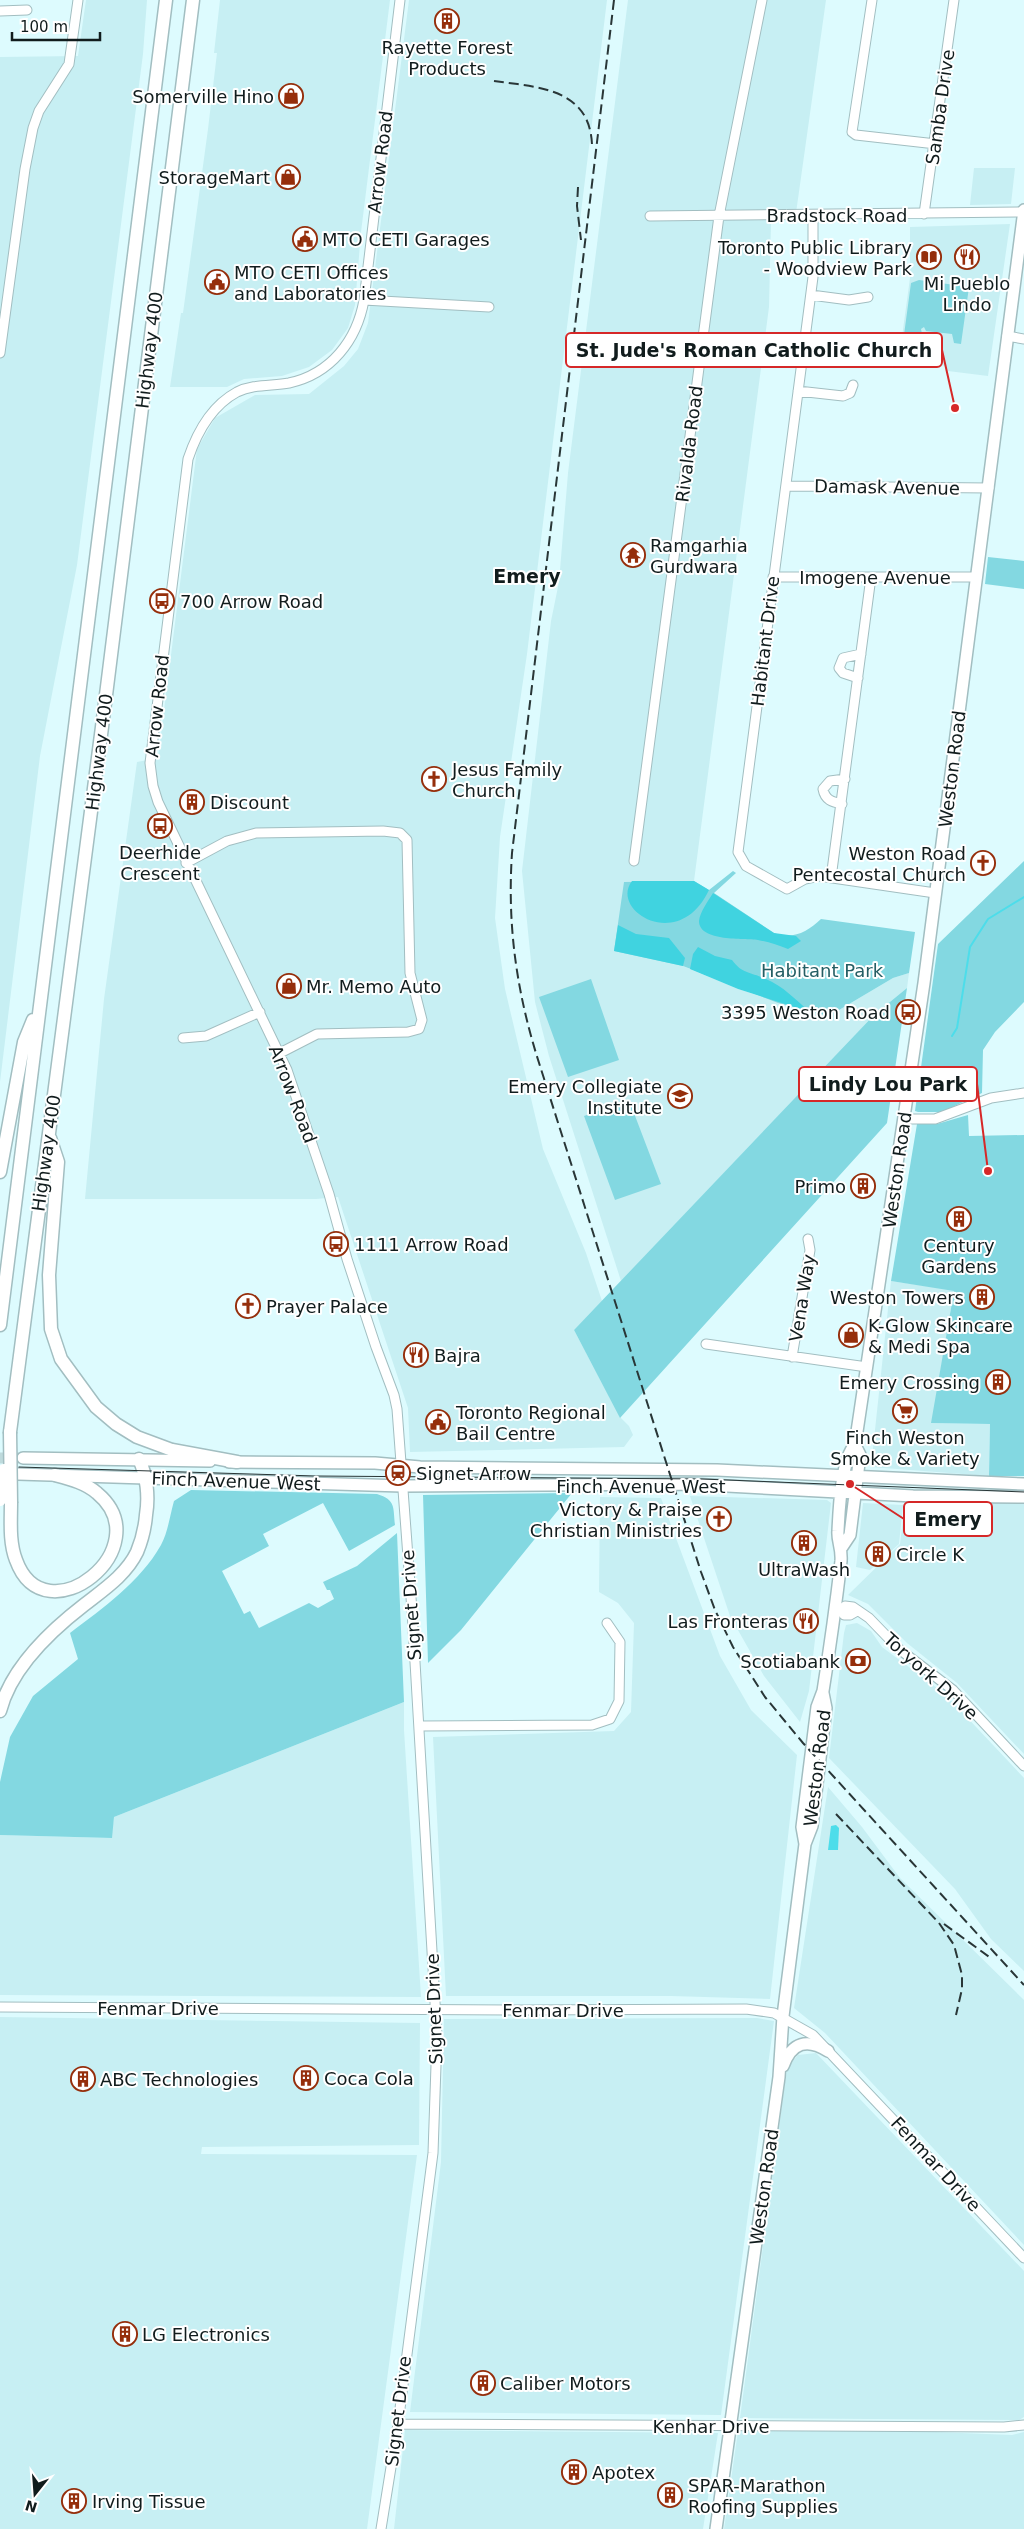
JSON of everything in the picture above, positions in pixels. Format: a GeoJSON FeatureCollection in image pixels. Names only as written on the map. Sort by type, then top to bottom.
{"type":"FeatureCollection","features":[{"type":"Feature","properties":{"kind":"highway","name":"Highway 400"},"geometry":{"type":"LineString","coordinates":[[0,1325],[38,1009],[166,0]]}},
{"type":"Feature","properties":{"kind":"highway","name":"Highway 400"},"geometry":{"type":"LineString","coordinates":[[56,1474],[81,1483],[99,1494],[111,1510],[114,1519],[115,1544],[112,1554],[98,1572],[84,1584],[66,1591],[56,1591],[38,1586],[24,1574],[13,1549],[4,1502],[10,1432],[193,0]]}},
{"type":"Feature","properties":{"kind":"highway"},"geometry":{"type":"LineString","coordinates":[[0,1172],[24,1042],[38,1009]]}},
{"type":"Feature","properties":{"kind":"highway"},"geometry":{"type":"LineString","coordinates":[[49,1136],[58,1162],[49,1275],[51,1329],[61,1359],[101,1412],[137,1437],[172,1450],[237,1462]]}},
{"type":"Feature","properties":{"kind":"highway"},"geometry":{"type":"LineString","coordinates":[[0,1711],[19,1671],[36,1648],[119,1576],[136,1552],[142,1539],[147,1508],[144,1477],[139,1459]]}},
{"type":"Feature","properties":{"kind":"main road","name":"Weston Road"},"geometry":{"type":"LineString","coordinates":[[842,1547],[850,1535],[860,1454],[855,1446],[905,1119],[1024,211]]}},
{"type":"Feature","properties":{"kind":"main road","name":"Weston Road"},"geometry":{"type":"LineString","coordinates":[[716,2529],[779,2077],[783,2016],[805,1844],[802,1827],[817,1707],[823,1691],[838,1610],[842,1547],[837,1533],[842,1492],[848,1452],[855,1446]]}},
{"type":"Feature","properties":{"kind":"main road","name":"Finch Avenue West"},"geometry":{"type":"LineString","coordinates":[[23,1458],[717,1470],[1024,1484]]}},
{"type":"Feature","properties":{"kind":"main road","name":"Finch Avenue West"},"geometry":{"type":"LineString","coordinates":[[18,1474],[402,1486],[690,1484],[854,1494],[1024,1497]]}},
{"type":"Feature","properties":{"kind":"main road"},"geometry":{"type":"LineString","coordinates":[[779,2077],[787,2055],[795,2047],[812,2043],[828,2051]]}},
{"type":"Feature","properties":{"kind":"street"},"geometry":{"type":"LineString","coordinates":[[0,353],[25,169],[33,128],[38,111],[69,64],[78,0]]}},
{"type":"Feature","properties":{"kind":"street","name":"Arrow Road"},"geometry":{"type":"LineString","coordinates":[[400,0],[364,300],[356,328],[338,357],[317,372],[290,382],[248,388],[232,396],[207,419],[190,453],[150,763],[156,796],[186,863],[280,1053],[329,1194],[347,1259],[394,1395],[402,1486]]}},
{"type":"Feature","properties":{"kind":"street","name":"Rivalda Road"},"geometry":{"type":"LineString","coordinates":[[634,861],[719,216],[762,0]]}},
{"type":"Feature","properties":{"kind":"street"},"geometry":{"type":"LineString","coordinates":[[872,0],[852,132],[856,135],[936,144]]}},
{"type":"Feature","properties":{"kind":"street","name":"Samba Drive"},"geometry":{"type":"LineString","coordinates":[[924,214],[936,144],[954,0]]}},
{"type":"Feature","properties":{"kind":"street"},"geometry":{"type":"LineString","coordinates":[[0,11],[27,10]]}},
{"type":"Feature","properties":{"kind":"street","name":"Bradstock Road"},"geometry":{"type":"LineString","coordinates":[[650,216],[924,214],[1024,211]]}},
{"type":"Feature","properties":{"kind":"street","name":"Habitant Drive"},"geometry":{"type":"LineString","coordinates":[[813,215],[814,264],[811,295],[738,852],[746,866],[787,889],[811,877],[831,878],[935,893]]}},
{"type":"Feature","properties":{"kind":"street"},"geometry":{"type":"LineString","coordinates":[[811,295],[849,300],[868,297]]}},
{"type":"Feature","properties":{"kind":"street"},"geometry":{"type":"LineString","coordinates":[[364,300],[489,307]]}},
{"type":"Feature","properties":{"kind":"street"},"geometry":{"type":"LineString","coordinates":[[1007,336],[1024,338]]}},
{"type":"Feature","properties":{"kind":"street"},"geometry":{"type":"LineString","coordinates":[[798,390],[844,396],[850,393],[853,385]]}},
{"type":"Feature","properties":{"kind":"street","name":"Damask Avenue"},"geometry":{"type":"LineString","coordinates":[[786,486],[989,488]]}},
{"type":"Feature","properties":{"kind":"street","name":"Imogene Avenue"},"geometry":{"type":"LineString","coordinates":[[773,577],[977,577]]}},
{"type":"Feature","properties":{"kind":"street"},"geometry":{"type":"LineString","coordinates":[[831,878],[846,779],[871,578]]}},
{"type":"Feature","properties":{"kind":"street"},"geometry":{"type":"LineString","coordinates":[[858,678],[843,673],[839,668],[843,658],[861,654]]}},
{"type":"Feature","properties":{"kind":"street"},"geometry":{"type":"LineString","coordinates":[[842,804],[830,801],[824,794],[823,789],[830,781],[846,779]]}},
{"type":"Feature","properties":{"kind":"street"},"geometry":{"type":"LineString","coordinates":[[186,863],[227,841],[256,833],[386,832],[400,833],[407,840],[410,973],[421,1010],[421,1025],[418,1029],[408,1032],[317,1034],[280,1053]]}},
{"type":"Feature","properties":{"kind":"street"},"geometry":{"type":"LineString","coordinates":[[183,1038],[206,1036],[260,1012]]}},
{"type":"Feature","properties":{"kind":"street"},"geometry":{"type":"LineString","coordinates":[[905,1119],[935,1119],[991,1098],[1024,1093]]}},
{"type":"Feature","properties":{"kind":"street","name":"Vena Way"},"geometry":{"type":"LineString","coordinates":[[792,1357],[810,1250],[808,1240]]}},
{"type":"Feature","properties":{"kind":"street"},"geometry":{"type":"LineString","coordinates":[[706,1344],[867,1367]]}},
{"type":"Feature","properties":{"kind":"street","name":"Signet Drive"},"geometry":{"type":"LineString","coordinates":[[381,2529],[398,2424],[433,2153],[437,2010],[402,1486]]}},
{"type":"Feature","properties":{"kind":"street","name":"Toryork Drive"},"geometry":{"type":"LineString","coordinates":[[838,1610],[850,1615],[857,1611],[869,1618],[899,1649],[953,1690],[1024,1766]]}},
{"type":"Feature","properties":{"kind":"street"},"geometry":{"type":"LineString","coordinates":[[419,1726],[592,1725],[606,1722],[616,1709],[620,1691],[620,1642],[607,1623]]}},
{"type":"Feature","properties":{"kind":"street","name":"Fenmar Drive"},"geometry":{"type":"LineString","coordinates":[[0,2007],[437,2010],[746,2009],[783,2016],[813,2035],[1024,2258]]}},
{"type":"Feature","properties":{"kind":"street","name":"Kenhar Drive"},"geometry":{"type":"LineString","coordinates":[[398,2424],[492,2426],[1004,2427],[1024,2425]]}},
{"type":"Feature","properties":{"kind":"shaded area"},"geometry":{"type":"Polygon","coordinates":[[[86,0],[147,0],[143,54],[77,565],[40,756],[0,1082],[0,57],[78,56],[86,0]]]}},
{"type":"Feature","properties":{"kind":"shaded area"},"geometry":{"type":"Polygon","coordinates":[[[220,0],[390,0],[361,232],[355,305],[348,328],[332,350],[309,367],[282,376],[244,379],[227,387],[170,387],[181,313],[183,313],[208,129],[217,53],[214,53],[220,0]]]}},
{"type":"Feature","properties":{"kind":"shaded area"},"geometry":{"type":"Polygon","coordinates":[[[409,0],[607,0],[527,654],[500,837],[495,918],[505,989],[543,1149],[586,1253],[602,1301],[574,1330],[620,1417],[629,1426],[633,1435],[624,1447],[410,1452],[408,1408],[338,1197],[316,1199],[85,1199],[104,999],[137,762],[158,758],[197,449],[215,418],[255,395],[309,394],[344,366],[358,349],[368,323],[409,0]]]}},
{"type":"Feature","properties":{"kind":"shaded area"},"geometry":{"type":"Polygon","coordinates":[[[628,0],[826,0],[795,220],[771,222],[769,307],[694,881],[632,881],[615,951],[683,966],[738,989],[810,1012],[839,1010],[893,978],[909,973],[907,988],[874,1015],[621,1281],[549,1056],[535,1002],[522,871],[551,621],[559,582],[568,473],[628,0]]]}},
{"type":"Feature","properties":{"kind":"shaded area"},"geometry":{"type":"Polygon","coordinates":[[[974,168],[1015,168],[1011,204],[970,205],[974,168]]]}},
{"type":"Feature","properties":{"kind":"shaded area"},"geometry":{"type":"Polygon","coordinates":[[[1010,224],[988,376],[948,371],[946,366],[899,359],[910,278],[910,227],[1010,224]]]}},
{"type":"Feature","properties":{"kind":"shaded area"},"geometry":{"type":"Polygon","coordinates":[[[632,881],[694,881],[709,890],[696,909],[681,920],[665,923],[651,920],[638,913],[630,904],[627,892],[632,881]]]}},
{"type":"Feature","properties":{"kind":"shaded area"},"geometry":{"type":"Polygon","coordinates":[[[713,893],[774,933],[796,936],[801,941],[788,949],[758,940],[724,938],[706,933],[701,928],[699,921],[713,893]]]}},
{"type":"Feature","properties":{"kind":"shaded area"},"geometry":{"type":"Polygon","coordinates":[[[618,925],[636,934],[669,938],[685,958],[683,966],[614,951],[618,925]]]}},
{"type":"Feature","properties":{"kind":"shaded area"},"geometry":{"type":"Polygon","coordinates":[[[698,947],[715,956],[732,960],[739,968],[778,985],[810,1012],[738,989],[690,969],[693,954],[698,947]]]}},
{"type":"Feature","properties":{"kind":"shaded area"},"geometry":{"type":"Polygon","coordinates":[[[891,1281],[954,1290],[932,1423],[990,1424],[989,1476],[871,1467],[891,1281]]]}},
{"type":"Feature","properties":{"kind":"shaded area"},"geometry":{"type":"Polygon","coordinates":[[[690,1496],[827,1500],[831,1503],[809,1691],[800,1722],[764,1676],[730,1616],[690,1496]]]}},
{"type":"Feature","properties":{"kind":"shaded area"},"geometry":{"type":"Polygon","coordinates":[[[600,1497],[661,1498],[720,1656],[751,1710],[797,1755],[770,1999],[671,1996],[446,1996],[433,1737],[614,1731],[631,1712],[634,1623],[618,1603],[599,1592],[600,1497]]]}},
{"type":"Feature","properties":{"kind":"shaded area"},"geometry":{"type":"Polygon","coordinates":[[[1024,1502],[1024,1754],[957,1683],[907,1643],[868,1604],[848,1595],[900,1544],[905,1504],[1024,1502]]]}},
{"type":"Feature","properties":{"kind":"shaded area"},"geometry":{"type":"Polygon","coordinates":[[[863,1503],[903,1505],[899,1544],[870,1570],[856,1567],[863,1503]]]}},
{"type":"Feature","properties":{"kind":"shaded area"},"geometry":{"type":"Polygon","coordinates":[[[857,1623],[871,1631],[882,1647],[945,1694],[1024,1778],[1024,1971],[991,1939],[955,1889],[829,1758],[844,1633],[846,1625],[857,1623]]]}},
{"type":"Feature","properties":{"kind":"shaded area"},"geometry":{"type":"Polygon","coordinates":[[[404,1702],[404,1730],[421,1997],[0,1995],[0,1835],[111,1838],[114,1817],[404,1702]]]}},
{"type":"Feature","properties":{"kind":"shaded area"},"geometry":{"type":"Polygon","coordinates":[[[828,1787],[862,1827],[900,1878],[1024,2000],[1024,2245],[825,2033],[794,2008],[828,1787]]]}},
{"type":"Feature","properties":{"kind":"shaded area"},"geometry":{"type":"Polygon","coordinates":[[[836,1825],[839,1828],[838,1850],[828,1850],[831,1826],[836,1825]]]}},
{"type":"Feature","properties":{"kind":"shaded area"},"geometry":{"type":"Polygon","coordinates":[[[0,2017],[420,2023],[419,2145],[202,2147],[201,2154],[417,2155],[367,2529],[0,2529],[0,2017]]]}},
{"type":"Feature","properties":{"kind":"shaded area"},"geometry":{"type":"Polygon","coordinates":[[[757,2018],[774,2021],[721,2415],[410,2412],[441,2162],[444,2019],[757,2018]]]}},
{"type":"Feature","properties":{"kind":"shaded area"},"geometry":{"type":"Polygon","coordinates":[[[816,2053],[1024,2271],[1024,2417],[1019,2420],[740,2418],[787,2068],[798,2055],[816,2053]]]}},
{"type":"Feature","properties":{"kind":"shaded area"},"geometry":{"type":"Polygon","coordinates":[[[405,2430],[718,2433],[703,2529],[394,2529],[405,2430]]]}},
{"type":"Feature","properties":{"kind":"shaded area"},"geometry":{"type":"Polygon","coordinates":[[[885,2430],[1012,2435],[1024,2432],[1024,2529],[724,2529],[738,2431],[885,2430]]]}},
{"type":"Feature","properties":{"kind":"green space"},"geometry":{"type":"Polygon","coordinates":[[[919,280],[969,287],[961,344],[954,343],[952,334],[926,331],[924,327],[921,329],[923,339],[914,338],[911,357],[901,357],[911,283],[919,280]]]}},
{"type":"Feature","properties":{"kind":"green space"},"geometry":{"type":"Polygon","coordinates":[[[988,557],[1024,561],[1024,589],[985,584],[988,557]]]}},
{"type":"Feature","properties":{"kind":"green space"},"geometry":{"type":"Polygon","coordinates":[[[1024,861],[1024,1002],[995,1032],[983,1050],[982,1093],[942,1112],[915,1111],[938,944],[1024,861]]]}},
{"type":"Feature","properties":{"kind":"green space","name":"Habitant Park"},"geometry":{"type":"Polygon","coordinates":[[[733,871],[736,873],[714,893],[774,933],[787,936],[799,934],[821,919],[915,932],[909,973],[893,978],[839,1010],[825,1015],[778,1003],[683,966],[614,951],[624,882],[694,881],[709,890],[733,871]]]}},
{"type":"Feature","properties":{"kind":"green space"},"geometry":{"type":"Polygon","coordinates":[[[591,979],[619,1060],[568,1077],[539,997],[591,979]]]}},
{"type":"Feature","properties":{"kind":"green space"},"geometry":{"type":"Polygon","coordinates":[[[907,988],[887,1123],[620,1418],[574,1330],[874,1015],[907,988]]]}},
{"type":"Feature","properties":{"kind":"green space"},"geometry":{"type":"Polygon","coordinates":[[[629,1100],[661,1184],[615,1200],[584,1116],[629,1100]]]}},
{"type":"Feature","properties":{"kind":"green space"},"geometry":{"type":"Polygon","coordinates":[[[968,1115],[969,1136],[1024,1135],[1024,1476],[989,1476],[990,1424],[931,1423],[954,1291],[891,1281],[917,1124],[937,1124],[968,1115]]]}},
{"type":"Feature","properties":{"kind":"green space"},"geometry":{"type":"Polygon","coordinates":[[[191,1490],[377,1494],[388,1499],[392,1505],[395,1525],[349,1551],[323,1503],[263,1534],[269,1546],[222,1571],[244,1614],[250,1611],[259,1628],[309,1603],[318,1608],[334,1599],[330,1590],[327,1590],[323,1582],[357,1566],[397,1533],[404,1702],[114,1817],[112,1838],[0,1835],[0,1782],[10,1737],[33,1696],[78,1659],[70,1633],[120,1594],[143,1571],[161,1545],[174,1501],[191,1490]]]}},
{"type":"Feature","properties":{"kind":"green space"},"geometry":{"type":"Polygon","coordinates":[[[572,1493],[461,1630],[428,1663],[423,1495],[572,1493]]]}},
{"type":"Feature","properties":{"kind":"waterway"},"geometry":{"type":"LineString","coordinates":[[952,1036],[957,1028],[970,947],[988,919],[1024,897]]}},
{"type":"Feature","properties":{"kind":"tunnel"},"geometry":{"type":"LineString","coordinates":[[0,1458],[19,1458]]}},
{"type":"Feature","properties":{"kind":"tram line"},"geometry":{"type":"LineString","coordinates":[[19,1467],[316,1476],[702,1479],[1024,1492]]}},
{"type":"Feature","properties":{"kind":"railway"},"geometry":{"type":"LineString","coordinates":[[614,0],[512,853],[511,908],[513,934],[525,1013],[540,1066],[701,1572],[715,1610],[733,1647],[765,1697],[803,1743],[1024,1985]]}},
{"type":"Feature","properties":{"kind":"railway"},"geometry":{"type":"LineString","coordinates":[[494,81],[543,89],[571,101],[582,112],[589,126],[592,145]]}},
{"type":"Feature","properties":{"kind":"railway"},"geometry":{"type":"LineString","coordinates":[[578,187],[577,206],[581,240]]}},
{"type":"Feature","properties":{"kind":"railway"},"geometry":{"type":"LineString","coordinates":[[836,1814],[939,1923],[954,1945],[962,1975],[962,1989],[956,2015]]}},
{"type":"Feature","properties":{"kind":"railway"},"geometry":{"type":"LineString","coordinates":[[944,1924],[992,1959]]}},
{"type":"Feature","properties":{"kind":"place","name":"Rayette Forest Products"},"geometry":{"type":"Point","coordinates":[447,21]}},
{"type":"Feature","properties":{"kind":"place","name":"Somerville Hino"},"geometry":{"type":"Point","coordinates":[291,96]}},
{"type":"Feature","properties":{"kind":"place","name":"StorageMart"},"geometry":{"type":"Point","coordinates":[288,177]}},
{"type":"Feature","properties":{"kind":"place","name":"MTO CETI Garages"},"geometry":{"type":"Point","coordinates":[305,239]}},
{"type":"Feature","properties":{"kind":"place","name":"Toronto Public Library - Woodview Park"},"geometry":{"type":"Point","coordinates":[929,257]}},
{"type":"Feature","properties":{"kind":"place","name":"Mi Pueblo Lindo"},"geometry":{"type":"Point","coordinates":[967,257]}},
{"type":"Feature","properties":{"kind":"place","name":"MTO CETI Offices and Laboratories"},"geometry":{"type":"Point","coordinates":[217,282]}},
{"type":"Feature","properties":{"kind":"place","name":"St. Jude's Roman Catholic Church"},"geometry":{"type":"Point","coordinates":[955,408]}},
{"type":"Feature","properties":{"kind":"place","name":"Ramgarhia Gurdwara"},"geometry":{"type":"Point","coordinates":[633,555]}},
{"type":"Feature","properties":{"kind":"place","name":"700 Arrow Road"},"geometry":{"type":"Point","coordinates":[162,601]}},
{"type":"Feature","properties":{"kind":"place","name":"Jesus Family Church"},"geometry":{"type":"Point","coordinates":[434,779]}},
{"type":"Feature","properties":{"kind":"place","name":"Discount"},"geometry":{"type":"Point","coordinates":[192,802]}},
{"type":"Feature","properties":{"kind":"place","name":"Deerhide Crescent"},"geometry":{"type":"Point","coordinates":[160,826]}},
{"type":"Feature","properties":{"kind":"place","name":"Weston Road Pentecostal Church"},"geometry":{"type":"Point","coordinates":[983,863]}},
{"type":"Feature","properties":{"kind":"place","name":"Mr. Memo Auto"},"geometry":{"type":"Point","coordinates":[289,986]}},
{"type":"Feature","properties":{"kind":"place","name":"3395 Weston Road"},"geometry":{"type":"Point","coordinates":[908,1012]}},
{"type":"Feature","properties":{"kind":"place","name":"Emery Collegiate Institute"},"geometry":{"type":"Point","coordinates":[680,1096]}},
{"type":"Feature","properties":{"kind":"place","name":"Lindy Lou Park"},"geometry":{"type":"Point","coordinates":[988,1171]}},
{"type":"Feature","properties":{"kind":"place","name":"Primo"},"geometry":{"type":"Point","coordinates":[863,1186]}},
{"type":"Feature","properties":{"kind":"place","name":"Century Gardens"},"geometry":{"type":"Point","coordinates":[959,1219]}},
{"type":"Feature","properties":{"kind":"place","name":"1111 Arrow Road"},"geometry":{"type":"Point","coordinates":[336,1244]}},
{"type":"Feature","properties":{"kind":"place","name":"Weston Towers"},"geometry":{"type":"Point","coordinates":[982,1297]}},
{"type":"Feature","properties":{"kind":"place","name":"Prayer Palace"},"geometry":{"type":"Point","coordinates":[248,1306]}},
{"type":"Feature","properties":{"kind":"place","name":"K-Glow Skincare & Medi Spa"},"geometry":{"type":"Point","coordinates":[851,1335]}},
{"type":"Feature","properties":{"kind":"place","name":"Bajra"},"geometry":{"type":"Point","coordinates":[416,1355]}},
{"type":"Feature","properties":{"kind":"place","name":"Emery Crossing"},"geometry":{"type":"Point","coordinates":[998,1382]}},
{"type":"Feature","properties":{"kind":"place","name":"Finch Weston Smoke & Variety"},"geometry":{"type":"Point","coordinates":[905,1411]}},
{"type":"Feature","properties":{"kind":"place","name":"Toronto Regional Bail Centre"},"geometry":{"type":"Point","coordinates":[438,1422]}},
{"type":"Feature","properties":{"kind":"place","name":"Signet Arrow"},"geometry":{"type":"Point","coordinates":[398,1473]}},
{"type":"Feature","properties":{"kind":"place","name":"Emery"},"geometry":{"type":"Point","coordinates":[850,1484]}},
{"type":"Feature","properties":{"kind":"place","name":"Victory & Praise Christian Ministries"},"geometry":{"type":"Point","coordinates":[719,1519]}},
{"type":"Feature","properties":{"kind":"place","name":"UltraWash"},"geometry":{"type":"Point","coordinates":[804,1543]}},
{"type":"Feature","properties":{"kind":"place","name":"Circle K"},"geometry":{"type":"Point","coordinates":[878,1554]}},
{"type":"Feature","properties":{"kind":"place","name":"Las Fronteras"},"geometry":{"type":"Point","coordinates":[806,1621]}},
{"type":"Feature","properties":{"kind":"place","name":"Scotiabank"},"geometry":{"type":"Point","coordinates":[858,1661]}},
{"type":"Feature","properties":{"kind":"place","name":"Coca Cola"},"geometry":{"type":"Point","coordinates":[306,2078]}},
{"type":"Feature","properties":{"kind":"place","name":"ABC Technologies"},"geometry":{"type":"Point","coordinates":[83,2079]}},
{"type":"Feature","properties":{"kind":"place","name":"LG Electronics"},"geometry":{"type":"Point","coordinates":[125,2334]}},
{"type":"Feature","properties":{"kind":"place","name":"Caliber Motors"},"geometry":{"type":"Point","coordinates":[483,2383]}},
{"type":"Feature","properties":{"kind":"place","name":"Apotex"},"geometry":{"type":"Point","coordinates":[574,2472]}},
{"type":"Feature","properties":{"kind":"place","name":"SPAR-Marathon Roofing Supplies"},"geometry":{"type":"Point","coordinates":[670,2495]}},
{"type":"Feature","properties":{"kind":"place","name":"Irving Tissue"},"geometry":{"type":"Point","coordinates":[74,2501]}},
{"type":"Feature","properties":{"kind":"district","name":"Emery"},"geometry":{"type":"Point","coordinates":[527,576]}}]}
